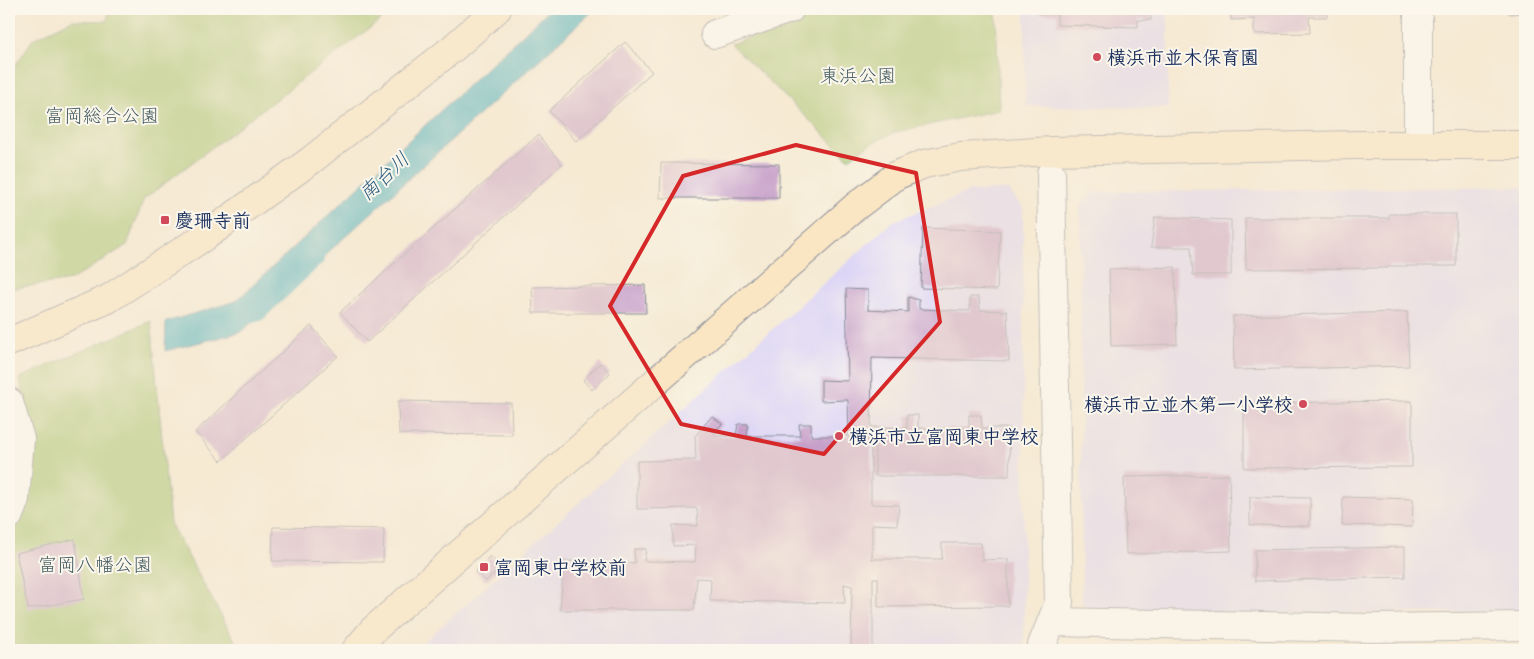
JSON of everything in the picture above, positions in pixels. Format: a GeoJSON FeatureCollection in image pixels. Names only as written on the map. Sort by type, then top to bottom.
{"type":"FeatureCollection","features":[{"type":"Feature","properties":{"kind":"street"},"geometry":{"type":"LineString","coordinates":[[9,342],[108,299],[192,246],[310,161],[452,49],[497,9]]}},
{"type":"Feature","properties":{"kind":"street"},"geometry":{"type":"LineString","coordinates":[[715,34],[790,9]]}},
{"type":"Feature","properties":{"kind":"street"},"geometry":{"type":"LineString","coordinates":[[1418,9],[1418,145]]}},
{"type":"Feature","properties":{"kind":"street"},"geometry":{"type":"LineString","coordinates":[[356,650],[373,630],[854,206],[897,175],[924,164],[961,157],[1051,151],[1525,145]]}},
{"type":"Feature","properties":{"kind":"street"},"geometry":{"type":"LineString","coordinates":[[1043,650],[1042,644],[1059,603],[1051,174]]}},
{"type":"Feature","properties":{"kind":"street"},"geometry":{"type":"LineString","coordinates":[[9,402],[20,439],[15,499],[9,515]]}},
{"type":"Feature","properties":{"kind":"street"},"geometry":{"type":"LineString","coordinates":[[1051,622],[1374,639],[1525,626]]}},
{"type":"Feature","properties":{"kind":"highlighted area"},"geometry":{"type":"Polygon","coordinates":[[[796,145],[916,173],[940,322],[824,454],[681,424],[610,306],[683,176],[796,145]]]}},
{"type":"Feature","properties":{"kind":"shaded area","name":"横浜市並木保育園"},"geometry":{"type":"Polygon","coordinates":[[[1025,9],[1168,9],[1168,108],[1025,106],[1025,9]]]}},
{"type":"Feature","properties":{"kind":"shaded area","name":"横浜市立並木第一小学校"},"geometry":{"type":"Polygon","coordinates":[[[1525,187],[1525,612],[1093,615],[1082,603],[1080,205],[1094,192],[1525,187]]]}},
{"type":"Feature","properties":{"kind":"shaded area","name":"横浜市立富岡東中学校"},"geometry":{"type":"Polygon","coordinates":[[[1008,190],[1023,208],[1024,650],[415,650],[892,222],[970,191],[1008,190]]]}},
{"type":"Feature","properties":{"kind":"green space","name":"富岡総合公園"},"geometry":{"type":"Polygon","coordinates":[[[109,9],[395,9],[144,199],[127,245],[71,280],[9,289],[9,75],[33,39],[72,20],[107,21],[109,9]]]}},
{"type":"Feature","properties":{"kind":"green space","name":"東浜公園"},"geometry":{"type":"Polygon","coordinates":[[[830,9],[996,9],[999,110],[895,132],[868,145],[849,159],[731,44],[830,9]]]}},
{"type":"Feature","properties":{"kind":"green space","name":"富岡八幡公園"},"geometry":{"type":"Polygon","coordinates":[[[151,321],[170,523],[240,650],[9,650],[9,537],[24,504],[33,439],[20,378],[151,321]]]}},
{"type":"Feature","properties":{"kind":"green space"},"geometry":{"type":"Polygon","coordinates":[[[1353,646],[1353,650],[1065,650],[1065,649],[1353,646]]]}},
{"type":"Feature","properties":{"kind":"water"},"geometry":{"type":"Polygon","coordinates":[[[550,9],[595,9],[241,332],[165,351],[166,322],[236,301],[550,9]]]}},
{"type":"Feature","properties":{"kind":"building"},"geometry":{"type":"Polygon","coordinates":[[[1040,9],[1151,9],[1151,20],[1138,20],[1138,27],[1057,25],[1057,14],[1040,14],[1040,9]]]}},
{"type":"Feature","properties":{"kind":"building"},"geometry":{"type":"Polygon","coordinates":[[[1231,9],[1327,9],[1327,17],[1309,17],[1310,33],[1254,34],[1254,19],[1231,20],[1231,9]]]}},
{"type":"Feature","properties":{"kind":"building"},"geometry":{"type":"Polygon","coordinates":[[[1509,9],[1525,9],[1525,13],[1509,14],[1509,9]]]}},
{"type":"Feature","properties":{"kind":"building"},"geometry":{"type":"Polygon","coordinates":[[[625,42],[652,72],[576,141],[549,111],[625,42]]]}},
{"type":"Feature","properties":{"kind":"building"},"geometry":{"type":"Polygon","coordinates":[[[538,135],[562,164],[367,342],[340,312],[538,135]]]}},
{"type":"Feature","properties":{"kind":"building"},"geometry":{"type":"Polygon","coordinates":[[[661,163],[779,164],[779,198],[660,198],[661,163]]]}},
{"type":"Feature","properties":{"kind":"building"},"geometry":{"type":"Polygon","coordinates":[[[1389,214],[1456,214],[1456,266],[1246,269],[1245,218],[1389,218],[1389,214]]]}},
{"type":"Feature","properties":{"kind":"building"},"geometry":{"type":"Polygon","coordinates":[[[1155,217],[1231,220],[1231,275],[1193,275],[1191,247],[1151,247],[1155,217]]]}},
{"type":"Feature","properties":{"kind":"building"},"geometry":{"type":"Polygon","coordinates":[[[923,228],[1000,231],[997,290],[921,288],[923,228]]]}},
{"type":"Feature","properties":{"kind":"building"},"geometry":{"type":"Polygon","coordinates":[[[1175,267],[1177,344],[1111,346],[1109,269],[1175,267]]]}},
{"type":"Feature","properties":{"kind":"building"},"geometry":{"type":"Polygon","coordinates":[[[645,285],[646,313],[533,313],[532,287],[645,285]]]}},
{"type":"Feature","properties":{"kind":"building"},"geometry":{"type":"Polygon","coordinates":[[[846,289],[868,290],[868,310],[908,312],[908,297],[919,300],[919,309],[970,311],[970,297],[979,297],[980,310],[1007,311],[1009,361],[872,358],[871,427],[907,428],[907,415],[918,415],[918,428],[969,428],[969,415],[981,415],[982,428],[1010,428],[1009,476],[875,476],[875,443],[871,443],[871,504],[899,505],[897,525],[872,524],[872,559],[942,559],[942,543],[981,543],[982,560],[1008,559],[1008,606],[878,607],[878,578],[873,578],[873,650],[851,650],[852,586],[844,584],[845,603],[710,601],[711,579],[697,578],[694,610],[560,610],[564,561],[635,563],[634,549],[646,549],[644,561],[695,562],[696,545],[673,546],[673,525],[698,526],[697,508],[637,509],[637,461],[696,460],[695,436],[712,416],[722,424],[714,432],[716,436],[736,436],[738,424],[748,424],[747,436],[800,436],[799,424],[811,424],[811,436],[849,436],[848,400],[821,401],[821,380],[848,381],[846,289]]]}},
{"type":"Feature","properties":{"kind":"building"},"geometry":{"type":"Polygon","coordinates":[[[1407,312],[1409,366],[1234,370],[1233,316],[1407,312]]]}},
{"type":"Feature","properties":{"kind":"building"},"geometry":{"type":"Polygon","coordinates":[[[311,326],[338,356],[221,461],[195,432],[311,326]]]}},
{"type":"Feature","properties":{"kind":"building"},"geometry":{"type":"Polygon","coordinates":[[[600,363],[610,373],[592,390],[583,380],[600,363]]]}},
{"type":"Feature","properties":{"kind":"building"},"geometry":{"type":"Polygon","coordinates":[[[398,401],[511,403],[512,435],[399,434],[398,401]]]}},
{"type":"Feature","properties":{"kind":"building"},"geometry":{"type":"Polygon","coordinates":[[[1412,401],[1412,467],[1244,468],[1244,403],[1412,401]]]}},
{"type":"Feature","properties":{"kind":"building"},"geometry":{"type":"Polygon","coordinates":[[[1229,475],[1231,551],[1126,554],[1124,477],[1229,475]]]}},
{"type":"Feature","properties":{"kind":"building"},"geometry":{"type":"Polygon","coordinates":[[[1250,497],[1310,498],[1310,526],[1250,525],[1250,497]]]}},
{"type":"Feature","properties":{"kind":"building"},"geometry":{"type":"Polygon","coordinates":[[[1343,497],[1413,499],[1412,527],[1342,525],[1343,497]]]}},
{"type":"Feature","properties":{"kind":"building"},"geometry":{"type":"Polygon","coordinates":[[[273,527],[384,529],[383,562],[272,561],[273,527]]]}},
{"type":"Feature","properties":{"kind":"building"},"geometry":{"type":"Polygon","coordinates":[[[75,539],[84,599],[28,609],[16,553],[75,539]]]}},
{"type":"Feature","properties":{"kind":"building"},"geometry":{"type":"Polygon","coordinates":[[[1405,547],[1405,577],[1255,581],[1255,550],[1405,547]]]}},
{"type":"Feature","properties":{"kind":"building"},"geometry":{"type":"Polygon","coordinates":[[[490,556],[501,567],[486,581],[475,571],[490,556]]]}},
{"type":"Feature","properties":{"kind":"waterway","name":"南台川"},"geometry":{"type":"LineString","coordinates":[[246,321],[260,317],[321,259]]}},
{"type":"Feature","properties":{"kind":"place","name":"横浜市並木保育園"},"geometry":{"type":"Point","coordinates":[1097,57]}},
{"type":"Feature","properties":{"kind":"place","name":"慶珊寺前"},"geometry":{"type":"Point","coordinates":[165,220]}},
{"type":"Feature","properties":{"kind":"place","name":"横浜市立並木第一小学校"},"geometry":{"type":"Point","coordinates":[1303,404]}},
{"type":"Feature","properties":{"kind":"place","name":"横浜市立富岡東中学校"},"geometry":{"type":"Point","coordinates":[839,436]}},
{"type":"Feature","properties":{"kind":"place","name":"富岡東中学校前"},"geometry":{"type":"Point","coordinates":[484,567]}}]}
